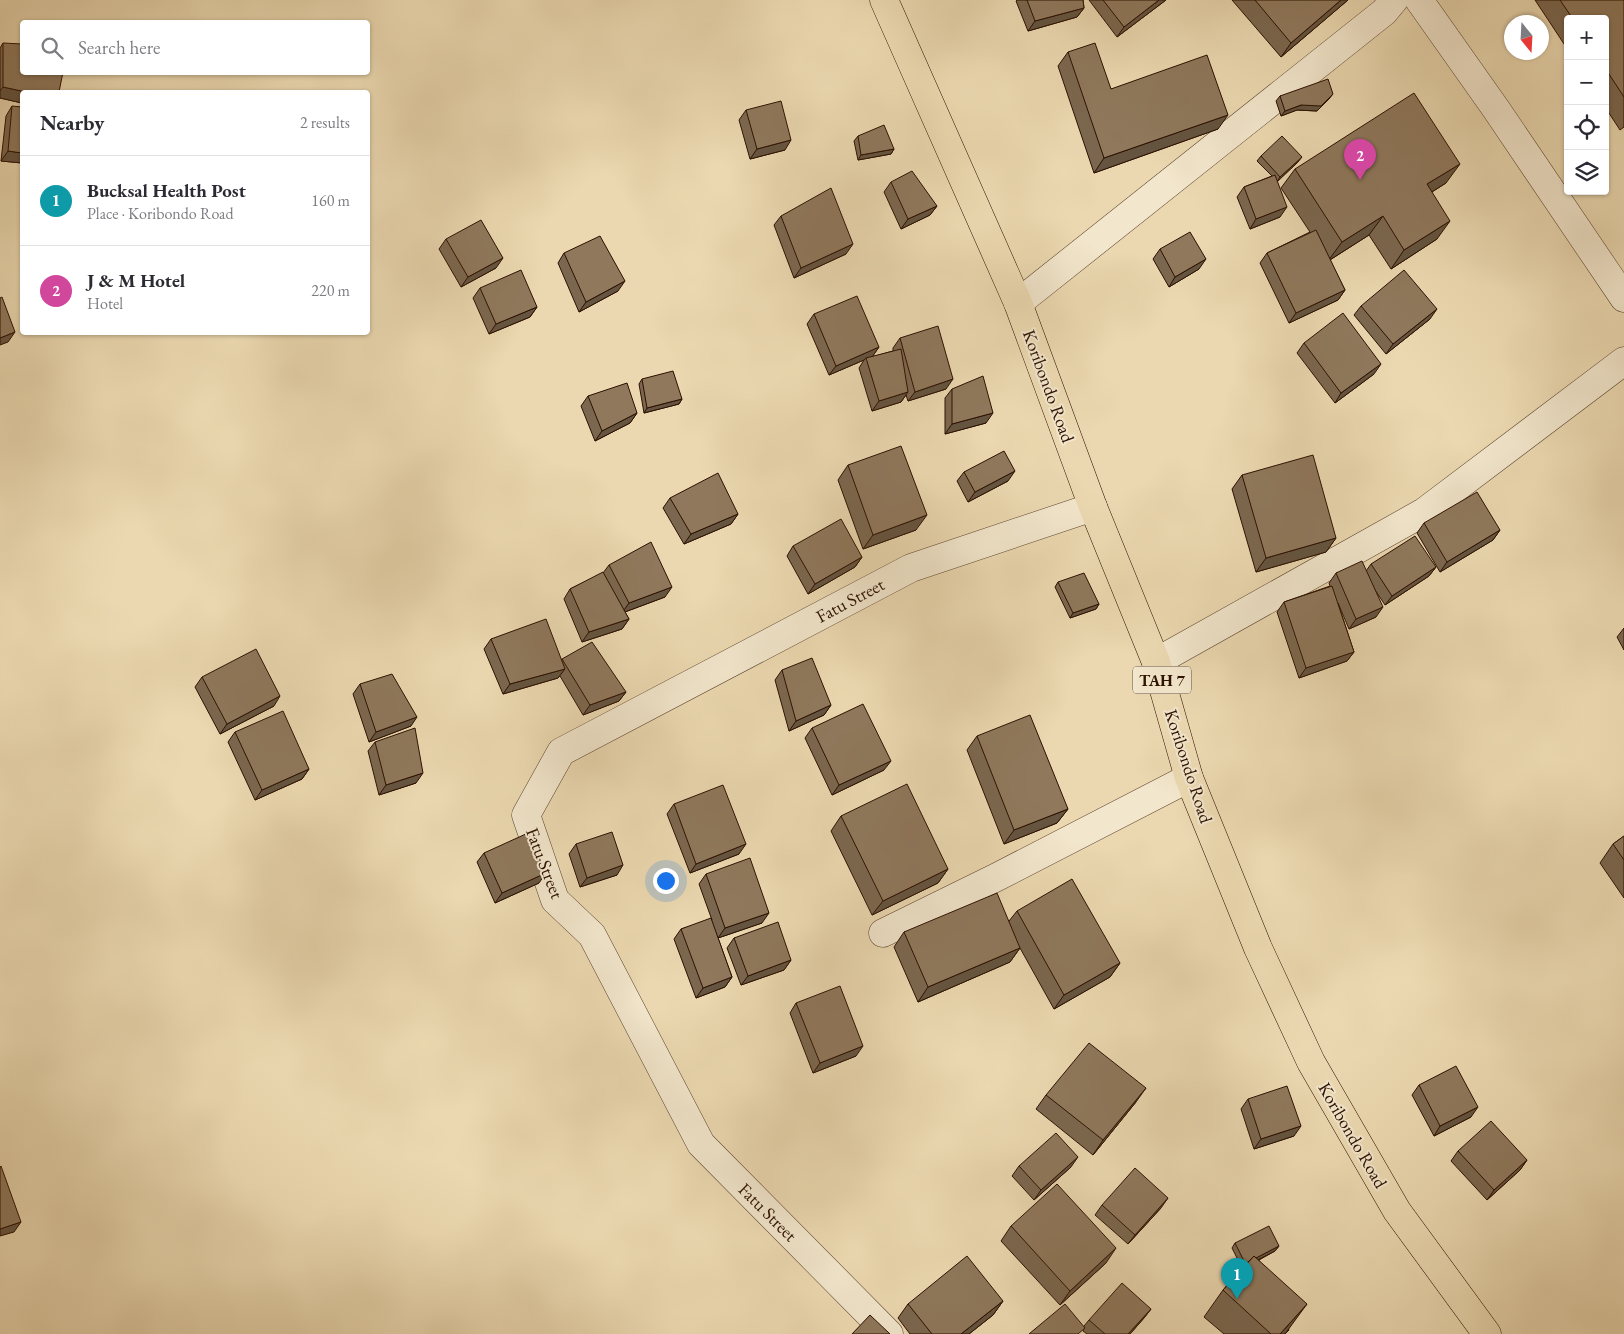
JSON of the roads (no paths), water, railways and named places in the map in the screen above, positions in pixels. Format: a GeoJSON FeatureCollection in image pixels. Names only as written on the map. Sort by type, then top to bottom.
{"type":"FeatureCollection","features":[{"type":"Feature","properties":{"kind":"highway","name":"Koribondo Road"},"geometry":{"type":"LineString","coordinates":[[884,0],[1018,303],[1093,507],[1156,662],[1189,778],[1258,948],[1311,1062],[1398,1211],[1487,1334]]}},
{"type":"Feature","properties":{"kind":"street"},"geometry":{"type":"LineString","coordinates":[[1018,303],[1384,12],[1394,0]]}},
{"type":"Feature","properties":{"kind":"street"},"geometry":{"type":"LineString","coordinates":[[1419,0],[1496,108],[1624,298]]}},
{"type":"Feature","properties":{"kind":"street"},"geometry":{"type":"LineString","coordinates":[[1156,662],[1424,512],[1624,361]]}},
{"type":"Feature","properties":{"kind":"street","name":"Fatu Street"},"geometry":{"type":"LineString","coordinates":[[889,1334],[701,1144],[592,935],[555,900],[526,815],[561,752],[912,568],[1093,507]]}},
{"type":"Feature","properties":{"kind":"street"},"geometry":{"type":"LineString","coordinates":[[883,933],[997,877],[1189,778]]}},
{"type":"Feature","properties":{"kind":"place","name":"J & M Hotel"},"geometry":{"type":"Point","coordinates":[1360,180]}},
{"type":"Feature","properties":{"kind":"place","name":"Bucksal Health Post"},"geometry":{"type":"Point","coordinates":[1237,1299]}}]}
